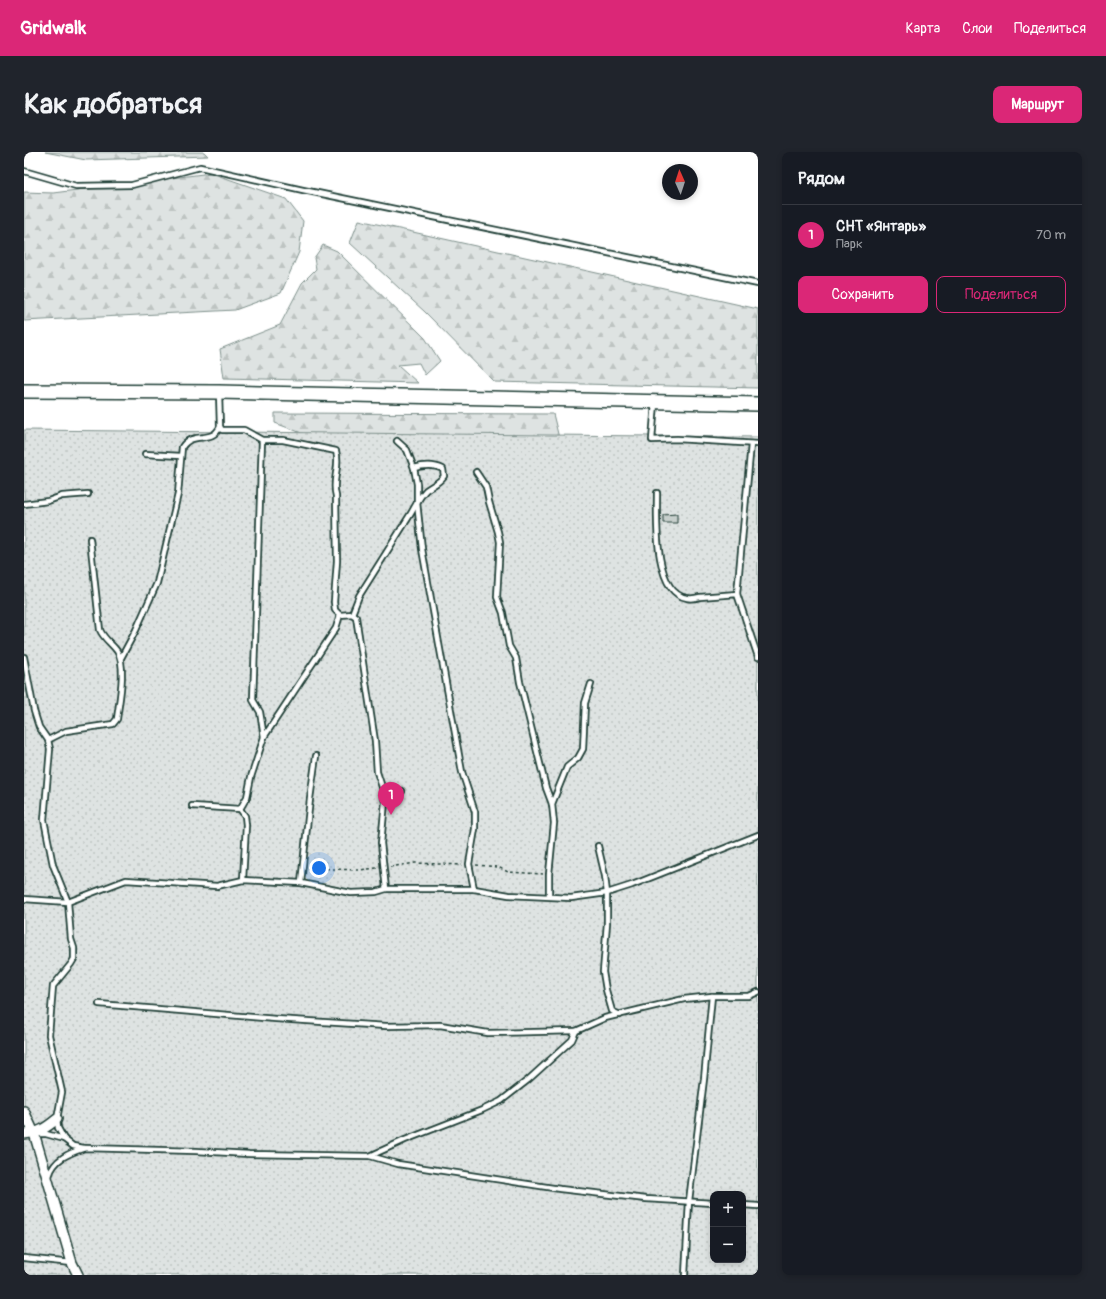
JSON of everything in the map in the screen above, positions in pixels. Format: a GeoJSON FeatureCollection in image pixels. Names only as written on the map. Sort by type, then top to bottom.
{"type":"FeatureCollection","features":[{"type":"Feature","properties":{"kind":"main road"},"geometry":{"type":"LineString","coordinates":[[24,391],[219,392],[758,404]]}},
{"type":"Feature","properties":{"kind":"street"},"geometry":{"type":"LineString","coordinates":[[24,1111],[34,1134],[72,1263],[78,1275]]}},
{"type":"Feature","properties":{"kind":"street"},"geometry":{"type":"LineString","coordinates":[[24,1134],[34,1134],[45,1129],[57,1119]]}},
{"type":"Feature","properties":{"kind":"lane"},"geometry":{"type":"LineString","coordinates":[[24,171],[76,186],[132,185],[200,167],[303,190],[758,284]]}},
{"type":"Feature","properties":{"kind":"lane"},"geometry":{"type":"LineString","coordinates":[[120,658],[136,630],[157,583],[178,494],[182,447],[193,438],[217,434],[220,427],[219,392]]}},
{"type":"Feature","properties":{"kind":"lane"},"geometry":{"type":"LineString","coordinates":[[655,402],[652,440],[677,439],[758,444]]}},
{"type":"Feature","properties":{"kind":"lane"},"geometry":{"type":"LineString","coordinates":[[220,427],[222,430],[244,430],[262,440],[283,440],[336,451],[338,459],[333,488],[336,496],[336,561],[334,602],[335,610],[340,615],[352,614],[356,617],[375,741],[376,772],[383,790],[385,802],[381,843],[386,889]]}},
{"type":"Feature","properties":{"kind":"lane"},"geometry":{"type":"LineString","coordinates":[[262,440],[253,700],[260,712],[264,737]]}},
{"type":"Feature","properties":{"kind":"lane"},"geometry":{"type":"LineString","coordinates":[[397,440],[408,450],[414,468],[417,484],[417,502],[422,549],[462,772],[475,812],[475,829],[469,864],[474,889]]}},
{"type":"Feature","properties":{"kind":"lane"},"geometry":{"type":"LineString","coordinates":[[751,444],[737,594],[758,657]]}},
{"type":"Feature","properties":{"kind":"lane"},"geometry":{"type":"LineString","coordinates":[[145,454],[181,456]]}},
{"type":"Feature","properties":{"kind":"lane"},"geometry":{"type":"LineString","coordinates":[[352,614],[359,596],[417,502],[426,490],[440,481],[444,476],[443,469],[437,466],[423,465],[414,468]]}},
{"type":"Feature","properties":{"kind":"lane"},"geometry":{"type":"LineString","coordinates":[[476,472],[486,487],[500,542],[496,597],[503,613],[509,646],[516,658],[520,682],[544,780],[552,804],[554,823],[549,874],[549,896]]}},
{"type":"Feature","properties":{"kind":"lane"},"geometry":{"type":"LineString","coordinates":[[657,493],[658,552],[668,584],[678,594],[687,598],[737,594]]}},
{"type":"Feature","properties":{"kind":"lane"},"geometry":{"type":"LineString","coordinates":[[24,504],[48,501],[62,496],[88,494]]}},
{"type":"Feature","properties":{"kind":"lane"},"geometry":{"type":"LineString","coordinates":[[48,740],[66,731],[112,724],[117,719],[122,677],[120,658],[117,652],[102,637],[100,630],[90,539]]}},
{"type":"Feature","properties":{"kind":"lane"},"geometry":{"type":"LineString","coordinates":[[240,809],[247,796],[250,777],[264,737],[336,628],[340,615]]}},
{"type":"Feature","properties":{"kind":"lane"},"geometry":{"type":"LineString","coordinates":[[24,657],[38,728],[48,740],[50,749],[44,820],[53,865],[68,902],[71,939],[74,948],[74,959],[53,986],[50,1035],[62,1092],[57,1119],[58,1128],[64,1139]]}},
{"type":"Feature","properties":{"kind":"lane"},"geometry":{"type":"LineString","coordinates":[[552,804],[566,767],[578,758],[583,749],[585,703],[591,684]]}},
{"type":"Feature","properties":{"kind":"lane"},"geometry":{"type":"LineString","coordinates":[[301,883],[316,756]]}},
{"type":"Feature","properties":{"kind":"lane"},"geometry":{"type":"LineString","coordinates":[[383,790],[402,790]]}},
{"type":"Feature","properties":{"kind":"lane"},"geometry":{"type":"LineString","coordinates":[[192,806],[240,809]]}},
{"type":"Feature","properties":{"kind":"lane"},"geometry":{"type":"LineString","coordinates":[[240,809],[245,816],[246,825],[243,880]]}},
{"type":"Feature","properties":{"kind":"lane"},"geometry":{"type":"LineString","coordinates":[[24,899],[68,902],[126,880],[218,886],[243,880],[301,883],[350,893],[376,892],[386,889],[474,889],[509,895],[571,898],[607,893],[632,885],[758,835]]}},
{"type":"Feature","properties":{"kind":"lane"},"geometry":{"type":"LineString","coordinates":[[598,846],[605,876],[607,893],[607,923],[603,972],[612,1011],[620,1015]]}},
{"type":"Feature","properties":{"kind":"lane"},"geometry":{"type":"LineString","coordinates":[[99,1004],[276,1020],[386,1026],[440,1025],[488,1033],[576,1031],[605,1018],[684,999],[712,996],[749,996],[758,992]]}},
{"type":"Feature","properties":{"kind":"lane"},"geometry":{"type":"LineString","coordinates":[[685,1275],[689,1201],[704,1080],[712,996]]}},
{"type":"Feature","properties":{"kind":"lane"},"geometry":{"type":"LineString","coordinates":[[370,1156],[405,1140],[476,1113],[501,1101],[528,1080],[572,1040],[576,1031]]}},
{"type":"Feature","properties":{"kind":"lane"},"geometry":{"type":"LineString","coordinates":[[34,1134],[46,1134],[64,1139],[73,1146],[85,1148],[249,1154],[370,1156],[398,1164],[560,1189],[646,1199],[710,1203]]}},
{"type":"Feature","properties":{"kind":"lane"},"geometry":{"type":"LineString","coordinates":[[47,1179],[51,1168],[57,1161],[70,1153],[85,1148]]}},
{"type":"Feature","properties":{"kind":"lane"},"geometry":{"type":"LineString","coordinates":[[746,1205],[758,1206]]}},
{"type":"Feature","properties":{"kind":"lane"},"geometry":{"type":"LineString","coordinates":[[24,1258],[72,1263]]}},
{"type":"Feature","properties":{"kind":"path"},"geometry":{"type":"LineString","coordinates":[[302,867],[359,870],[415,863],[459,866],[469,864],[498,867],[508,872],[549,874]]}},
{"type":"Feature","properties":{"kind":"green space"},"geometry":{"type":"Polygon","coordinates":[[[45,152],[204,152],[208,156],[86,160],[45,152]]]}},
{"type":"Feature","properties":{"kind":"green space"},"geometry":{"type":"Polygon","coordinates":[[[211,173],[286,199],[303,221],[299,252],[281,293],[235,310],[24,321],[24,192],[53,193],[211,173]]]}},
{"type":"Feature","properties":{"kind":"green space"},"geometry":{"type":"Polygon","coordinates":[[[359,220],[758,309],[758,388],[494,382],[425,312],[350,243],[359,220]]]}},
{"type":"Feature","properties":{"kind":"green space"},"geometry":{"type":"Polygon","coordinates":[[[323,245],[337,251],[425,338],[440,361],[425,375],[419,363],[398,365],[418,383],[224,378],[220,349],[280,325],[302,283],[316,269],[314,258],[323,245]]]}},
{"type":"Feature","properties":{"kind":"green space"},"geometry":{"type":"Polygon","coordinates":[[[275,413],[553,414],[561,446],[350,451],[275,423],[275,413]]]}},
{"type":"Feature","properties":{"kind":"green space"},"geometry":{"type":"Polygon","coordinates":[[[24,430],[758,437],[758,1275],[24,1275],[24,430]]]}},
{"type":"Feature","properties":{"kind":"building"},"geometry":{"type":"Polygon","coordinates":[[[677,514],[677,523],[663,523],[663,515],[677,514]]]}},
{"type":"Feature","properties":{"kind":"place","name":"СНТ «Янтарь»"},"geometry":{"type":"Point","coordinates":[391,815]}}]}
